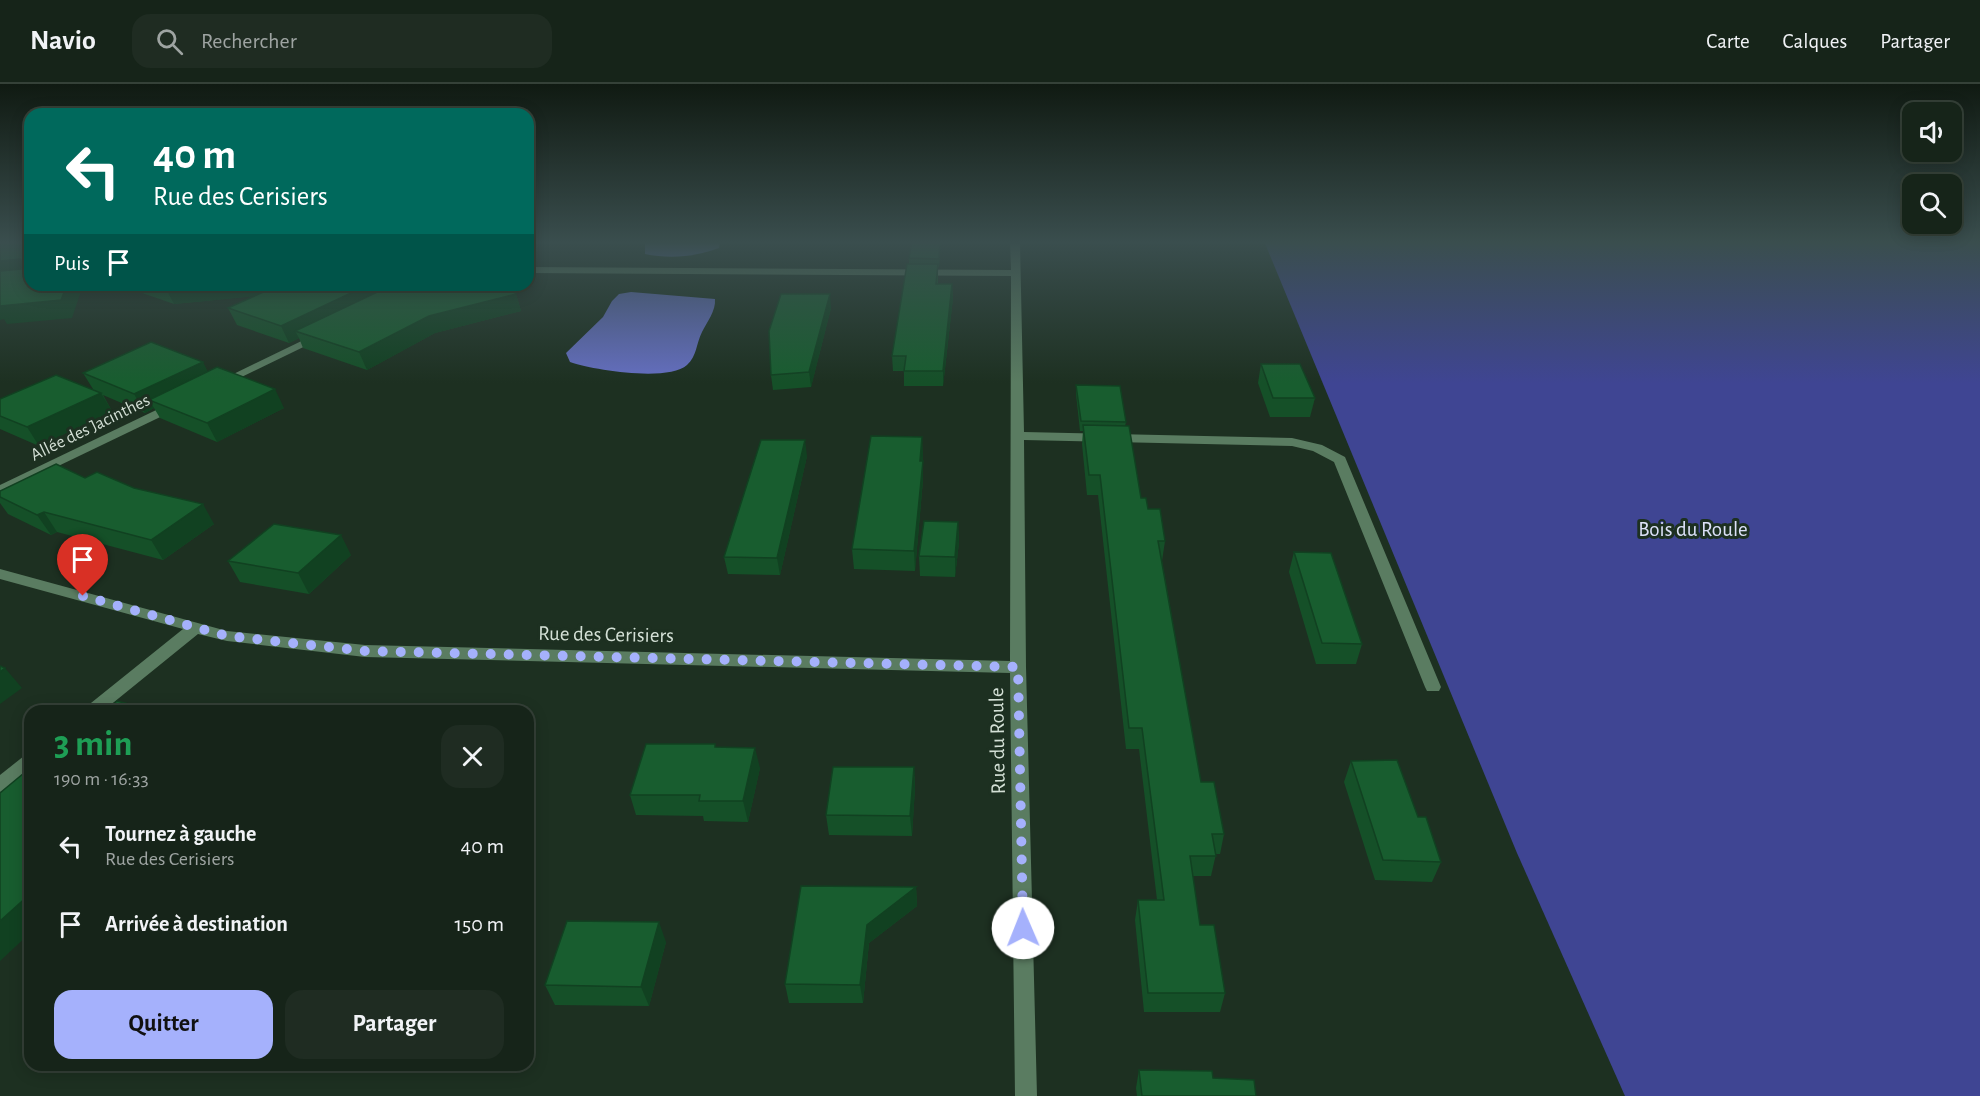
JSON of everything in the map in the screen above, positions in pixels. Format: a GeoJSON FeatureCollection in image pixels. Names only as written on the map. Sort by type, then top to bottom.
{"type":"FeatureCollection","features":[{"type":"Feature","properties":{"kind":"street","name":"Rue du Roule"},"geometry":{"type":"LineString","coordinates":[[1014,288],[1018,436],[1018,667],[1026,1096]]}},
{"type":"Feature","properties":{"kind":"street"},"geometry":{"type":"LineString","coordinates":[[211,388],[327,331]]}},
{"type":"Feature","properties":{"kind":"street","name":"Allée des Jacinthes"},"geometry":{"type":"LineString","coordinates":[[0,490],[190,398]]}},
{"type":"Feature","properties":{"kind":"street"},"geometry":{"type":"LineString","coordinates":[[1018,436],[1292,442],[1317,448],[1340,460],[1433,687]]}},
{"type":"Feature","properties":{"kind":"street","name":"Rue des Cerisiers"},"geometry":{"type":"LineString","coordinates":[[0,574],[227,636],[365,651],[1018,667]]}},
{"type":"Feature","properties":{"kind":"street"},"geometry":{"type":"LineString","coordinates":[[99,705],[195,628]]}},
{"type":"Feature","properties":{"kind":"street"},"geometry":{"type":"LineString","coordinates":[[0,785],[24,766]]}},
{"type":"Feature","properties":{"kind":"green space","name":"Bois du Roule"},"geometry":{"type":"Polygon","coordinates":[[[1284,288],[1980,288],[1980,1096],[1625,1096],[1517,853],[1284,288]]]}},
{"type":"Feature","properties":{"kind":"water"},"geometry":{"type":"Polygon","coordinates":[[[631,292],[715,299],[713,312],[702,332],[695,354],[687,365],[664,373],[648,374],[612,371],[570,362],[566,353],[603,317],[619,294],[631,292]]]}},
{"type":"Feature","properties":{"kind":"building"},"geometry":{"type":"Polygon","coordinates":[[[0,288],[65,291],[61,300],[0,306],[0,288]]]}},
{"type":"Feature","properties":{"kind":"building"},"geometry":{"type":"Polygon","coordinates":[[[903,288],[952,288],[943,371],[904,371],[906,356],[892,356],[903,288]]]}},
{"type":"Feature","properties":{"kind":"building"},"geometry":{"type":"Polygon","coordinates":[[[266,291],[355,291],[281,326],[228,308],[266,291]]]}},
{"type":"Feature","properties":{"kind":"building"},"geometry":{"type":"Polygon","coordinates":[[[379,291],[514,291],[516,294],[429,316],[359,352],[295,331],[379,291]]]}},
{"type":"Feature","properties":{"kind":"building"},"geometry":{"type":"Polygon","coordinates":[[[781,294],[830,294],[809,372],[771,375],[769,331],[781,294]]]}},
{"type":"Feature","properties":{"kind":"building"},"geometry":{"type":"Polygon","coordinates":[[[151,342],[203,362],[134,394],[83,373],[151,342]]]}},
{"type":"Feature","properties":{"kind":"building"},"geometry":{"type":"Polygon","coordinates":[[[1261,364],[1300,364],[1315,398],[1273,398],[1261,364]]]}},
{"type":"Feature","properties":{"kind":"building"},"geometry":{"type":"Polygon","coordinates":[[[217,367],[275,389],[207,423],[149,400],[217,367]]]}},
{"type":"Feature","properties":{"kind":"building"},"geometry":{"type":"Polygon","coordinates":[[[56,375],[101,393],[27,427],[0,416],[0,399],[56,375]]]}},
{"type":"Feature","properties":{"kind":"building"},"geometry":{"type":"Polygon","coordinates":[[[1076,385],[1120,386],[1126,422],[1081,421],[1076,385]]]}},
{"type":"Feature","properties":{"kind":"building"},"geometry":{"type":"Polygon","coordinates":[[[1083,425],[1129,426],[1141,498],[1146,498],[1148,509],[1160,509],[1165,541],[1158,541],[1201,782],[1214,782],[1224,834],[1212,834],[1216,856],[1190,856],[1200,925],[1214,925],[1225,993],[1148,993],[1138,900],[1164,900],[1142,728],[1129,728],[1100,475],[1089,475],[1083,425]]]}},
{"type":"Feature","properties":{"kind":"building"},"geometry":{"type":"Polygon","coordinates":[[[871,436],[922,437],[920,461],[923,461],[914,551],[852,549],[871,436]]]}},
{"type":"Feature","properties":{"kind":"building"},"geometry":{"type":"Polygon","coordinates":[[[761,440],[805,440],[777,558],[724,557],[761,440]]]}},
{"type":"Feature","properties":{"kind":"building"},"geometry":{"type":"Polygon","coordinates":[[[56,464],[85,478],[97,472],[134,488],[203,504],[151,540],[44,512],[37,515],[0,497],[0,491],[56,464]]]}},
{"type":"Feature","properties":{"kind":"building"},"geometry":{"type":"Polygon","coordinates":[[[924,521],[958,522],[955,557],[919,556],[924,521]]]}},
{"type":"Feature","properties":{"kind":"building"},"geometry":{"type":"Polygon","coordinates":[[[274,524],[341,535],[298,573],[228,561],[274,524]]]}},
{"type":"Feature","properties":{"kind":"building"},"geometry":{"type":"Polygon","coordinates":[[[1294,552],[1331,553],[1362,644],[1322,643],[1294,552]]]}},
{"type":"Feature","properties":{"kind":"building"},"geometry":{"type":"Polygon","coordinates":[[[117,701],[132,705],[112,705],[117,701]]]}},
{"type":"Feature","properties":{"kind":"building"},"geometry":{"type":"Polygon","coordinates":[[[646,744],[715,744],[715,747],[755,748],[743,801],[699,801],[700,795],[630,795],[646,744]]]}},
{"type":"Feature","properties":{"kind":"building"},"geometry":{"type":"Polygon","coordinates":[[[1397,760],[1418,817],[1426,817],[1441,862],[1383,860],[1351,761],[1397,760]]]}},
{"type":"Feature","properties":{"kind":"building"},"geometry":{"type":"Polygon","coordinates":[[[833,767],[914,767],[910,816],[826,815],[833,767]]]}},
{"type":"Feature","properties":{"kind":"building"},"geometry":{"type":"Polygon","coordinates":[[[24,773],[24,899],[0,921],[0,793],[24,773]]]}},
{"type":"Feature","properties":{"kind":"building"},"geometry":{"type":"Polygon","coordinates":[[[801,886],[916,887],[867,925],[860,985],[785,984],[801,886]]]}},
{"type":"Feature","properties":{"kind":"building"},"geometry":{"type":"Polygon","coordinates":[[[567,921],[659,922],[641,987],[545,985],[567,921]]]}},
{"type":"Feature","properties":{"kind":"building"},"geometry":{"type":"Polygon","coordinates":[[[1139,1070],[1212,1071],[1213,1078],[1254,1080],[1256,1096],[1142,1096],[1139,1070]]]}},
{"type":"Feature","properties":{"kind":"route"},"geometry":{"type":"LineString","coordinates":[[83,596],[227,636],[365,651],[1018,667],[1023,928]]}}]}
